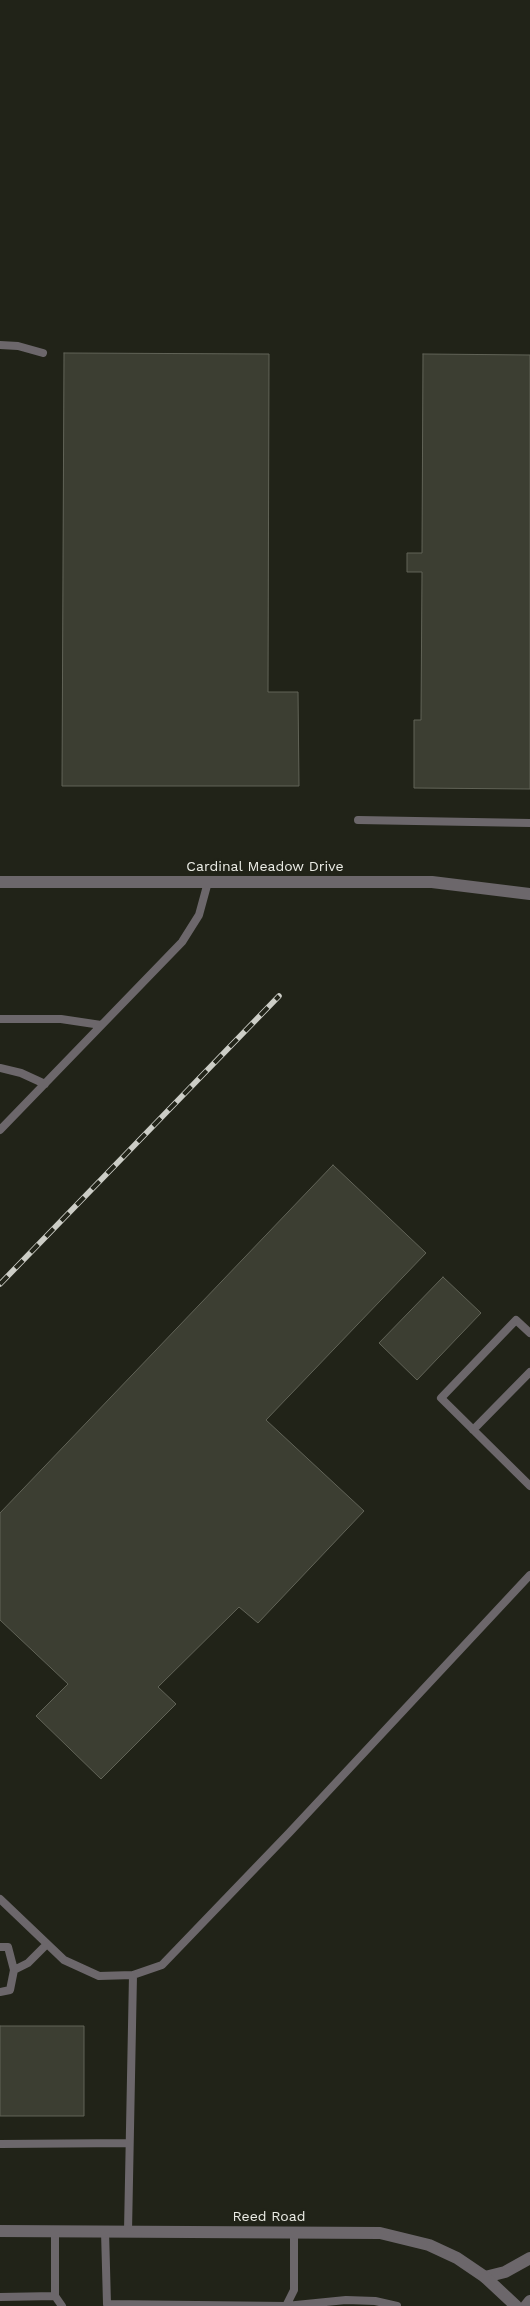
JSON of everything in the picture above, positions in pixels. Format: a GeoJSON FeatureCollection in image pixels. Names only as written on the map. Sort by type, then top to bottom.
{"type":"FeatureCollection","features":[{"type":"Feature","properties":{"kind":"street","name":"Cardinal Meadow Drive"},"geometry":{"type":"LineString","coordinates":[[0,882],[432,882],[530,894]]}},
{"type":"Feature","properties":{"kind":"street","name":"Reed Road"},"geometry":{"type":"LineString","coordinates":[[0,2231],[380,2233],[429,2245],[457,2258],[485,2277],[516,2306]]}},
{"type":"Feature","properties":{"kind":"street"},"geometry":{"type":"LineString","coordinates":[[485,2277],[505,2272],[530,2258]]}},
{"type":"Feature","properties":{"kind":"street"},"geometry":{"type":"LineString","coordinates":[[526,2306],[530,2301]]}},
{"type":"Feature","properties":{"kind":"lane"},"geometry":{"type":"LineString","coordinates":[[0,345],[30,348],[43,353]]}},
{"type":"Feature","properties":{"kind":"lane"},"geometry":{"type":"LineString","coordinates":[[358,820],[530,823]]}},
{"type":"Feature","properties":{"kind":"lane"},"geometry":{"type":"LineString","coordinates":[[0,1130],[182,942],[199,915],[208,882]]}},
{"type":"Feature","properties":{"kind":"lane"},"geometry":{"type":"LineString","coordinates":[[0,1018],[61,1019],[101,1025]]}},
{"type":"Feature","properties":{"kind":"lane"},"geometry":{"type":"LineString","coordinates":[[0,1068],[21,1073],[45,1084]]}},
{"type":"Feature","properties":{"kind":"lane"},"geometry":{"type":"LineString","coordinates":[[530,1333],[516,1320],[441,1398],[530,1486]]}},
{"type":"Feature","properties":{"kind":"lane"},"geometry":{"type":"LineString","coordinates":[[473,1430],[530,1372]]}},
{"type":"Feature","properties":{"kind":"lane"},"geometry":{"type":"LineString","coordinates":[[0,1900],[64,1960],[99,1976],[133,1976],[162,1964],[289,1833],[530,1575]]}},
{"type":"Feature","properties":{"kind":"lane"},"geometry":{"type":"LineString","coordinates":[[14,1970],[28,1963],[47,1944]]}},
{"type":"Feature","properties":{"kind":"lane"},"geometry":{"type":"LineString","coordinates":[[0,1947],[8,1947],[14,1970],[10,1990],[0,1992]]}},
{"type":"Feature","properties":{"kind":"lane"},"geometry":{"type":"LineString","coordinates":[[128,2231],[133,1976]]}},
{"type":"Feature","properties":{"kind":"lane"},"geometry":{"type":"LineString","coordinates":[[0,2144],[130,2143]]}},
{"type":"Feature","properties":{"kind":"lane"},"geometry":{"type":"LineString","coordinates":[[55,2231],[55,2296],[62,2306]]}},
{"type":"Feature","properties":{"kind":"lane"},"geometry":{"type":"LineString","coordinates":[[105,2231],[107,2304],[286,2306],[346,2300],[376,2301],[397,2306]]}},
{"type":"Feature","properties":{"kind":"lane"},"geometry":{"type":"LineString","coordinates":[[286,2306],[294,2290],[294,2232]]}},
{"type":"Feature","properties":{"kind":"lane"},"geometry":{"type":"LineString","coordinates":[[0,2297],[55,2296]]}},
{"type":"Feature","properties":{"kind":"building"},"geometry":{"type":"Polygon","coordinates":[[[64,353],[269,354],[268,692],[298,692],[299,786],[62,786],[64,353]]]}},
{"type":"Feature","properties":{"kind":"building"},"geometry":{"type":"Polygon","coordinates":[[[423,354],[530,355],[530,789],[414,788],[414,720],[421,720],[422,572],[407,572],[407,553],[422,553],[423,354]]]}},
{"type":"Feature","properties":{"kind":"building"},"geometry":{"type":"Polygon","coordinates":[[[333,1165],[426,1253],[266,1420],[364,1511],[258,1623],[239,1607],[158,1687],[176,1704],[101,1779],[36,1716],[68,1684],[0,1620],[0,1513],[333,1165]]]}},
{"type":"Feature","properties":{"kind":"building"},"geometry":{"type":"Polygon","coordinates":[[[443,1277],[481,1313],[417,1380],[379,1343],[443,1277]]]}},
{"type":"Feature","properties":{"kind":"building"},"geometry":{"type":"Polygon","coordinates":[[[0,2026],[84,2026],[84,2116],[0,2116],[0,2026]]]}},
{"type":"Feature","properties":{"kind":"railway"},"geometry":{"type":"LineString","coordinates":[[0,1284],[279,996]]}}]}
